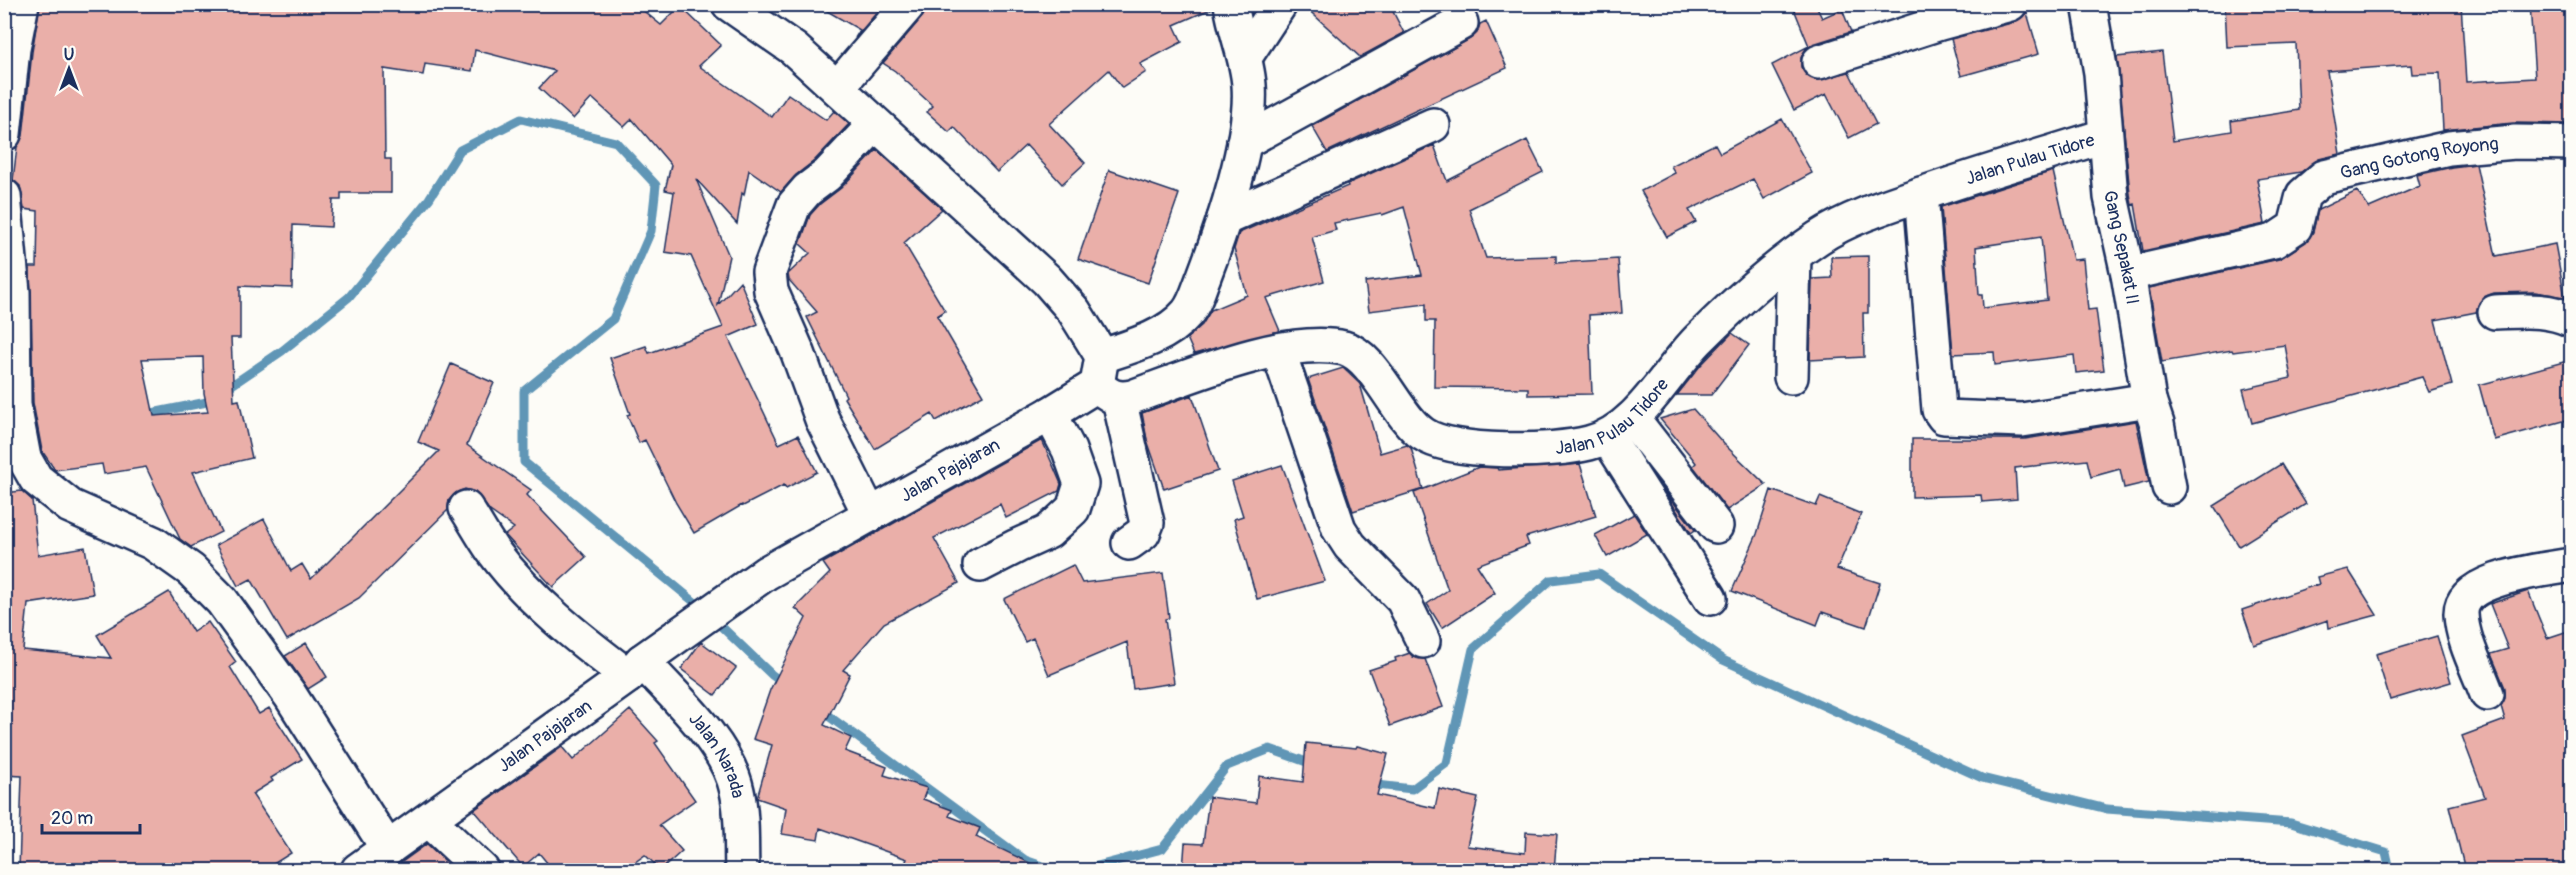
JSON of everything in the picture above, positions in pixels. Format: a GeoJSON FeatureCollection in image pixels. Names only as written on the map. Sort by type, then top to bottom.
{"type":"FeatureCollection","features":[{"type":"Feature","properties":{"kind":"street"},"geometry":{"type":"LineString","coordinates":[[4,134],[13,49],[22,4]]}},
{"type":"Feature","properties":{"kind":"street"},"geometry":{"type":"LineString","coordinates":[[729,4],[794,49],[1047,280],[1074,311],[1106,380],[1147,523],[1143,533],[1130,543]]}},
{"type":"Feature","properties":{"kind":"street"},"geometry":{"type":"LineString","coordinates":[[837,88],[909,4]]}},
{"type":"Feature","properties":{"kind":"street"},"geometry":{"type":"LineString","coordinates":[[1106,380],[1148,339],[1173,326],[1188,312],[1224,219],[1245,142],[1249,87],[1245,57],[1231,4]]}},
{"type":"Feature","properties":{"kind":"street"},"geometry":{"type":"LineString","coordinates":[[1245,57],[1280,4]]}},
{"type":"Feature","properties":{"kind":"street"},"geometry":{"type":"LineString","coordinates":[[1820,63],[1940,23],[2010,4]]}},
{"type":"Feature","properties":{"kind":"street","name":"Gang Sepakat II"},"geometry":{"type":"LineString","coordinates":[[2089,4],[2100,73],[2111,196],[2128,274],[2149,400],[2157,424],[2169,487]]}},
{"type":"Feature","properties":{"kind":"street"},"geometry":{"type":"LineString","coordinates":[[1245,142],[1461,23]]}},
{"type":"Feature","properties":{"kind":"street"},"geometry":{"type":"LineString","coordinates":[[870,515],[822,419],[798,352],[771,291],[769,272],[794,205],[807,190],[827,175],[875,124]]}},
{"type":"Feature","properties":{"kind":"street"},"geometry":{"type":"LineString","coordinates":[[1224,219],[1432,125]]}},
{"type":"Feature","properties":{"kind":"street","name":"Jalan Pulau Tidore"},"geometry":{"type":"LineString","coordinates":[[1106,380],[1132,397],[1230,362],[1278,350],[1329,347],[1347,349],[1359,357],[1422,434],[1440,443],[1464,447],[1532,450],[1585,444],[1620,428],[1694,344],[1748,290],[1821,236],[1880,208],[2104,136]]}},
{"type":"Feature","properties":{"kind":"street","name":"Gang Gotong Royong"},"geometry":{"type":"LineString","coordinates":[[2128,274],[2274,240],[2295,226],[2302,195],[2324,177],[2449,148],[2515,142],[2571,143]]}},
{"type":"Feature","properties":{"kind":"street"},"geometry":{"type":"LineString","coordinates":[[1921,194],[1939,410],[1944,417],[2022,420],[2149,400]]}},
{"type":"Feature","properties":{"kind":"street"},"geometry":{"type":"LineString","coordinates":[[4,196],[13,292],[14,405],[24,458],[36,478],[70,506],[153,543],[191,570],[222,601],[290,695],[388,849]]}},
{"type":"Feature","properties":{"kind":"street"},"geometry":{"type":"LineString","coordinates":[[1791,377],[1794,255]]}},
{"type":"Feature","properties":{"kind":"street"},"geometry":{"type":"LineString","coordinates":[[2495,312],[2542,310],[2557,313],[2571,320]]}},
{"type":"Feature","properties":{"kind":"street"},"geometry":{"type":"LineString","coordinates":[[1278,350],[1339,529],[1350,546],[1403,600],[1424,641]]}},
{"type":"Feature","properties":{"kind":"street","name":"Jalan Pajajaran"},"geometry":{"type":"LineString","coordinates":[[358,870],[430,821],[699,620],[766,573],[1050,414],[1106,380]]}},
{"type":"Feature","properties":{"kind":"street"},"geometry":{"type":"LineString","coordinates":[[980,566],[1048,532],[1073,509],[1081,484],[1069,450],[1050,414]]}},
{"type":"Feature","properties":{"kind":"street"},"geometry":{"type":"LineString","coordinates":[[1620,428],[1716,526]]}},
{"type":"Feature","properties":{"kind":"street"},"geometry":{"type":"LineString","coordinates":[[1620,428],[1710,598]]}},
{"type":"Feature","properties":{"kind":"street","name":"Jalan Narada"},"geometry":{"type":"LineString","coordinates":[[466,508],[493,550],[525,590],[570,631],[635,669],[698,722],[725,759],[737,791],[742,870]]}},
{"type":"Feature","properties":{"kind":"street"},"geometry":{"type":"LineString","coordinates":[[2487,694],[2465,634],[2461,613],[2464,601],[2474,590],[2498,580],[2571,565]]}},
{"type":"Feature","properties":{"kind":"street"},"geometry":{"type":"LineString","coordinates":[[430,821],[482,870]]}},
{"type":"Feature","properties":{"kind":"building"},"geometry":{"type":"Polygon","coordinates":[[[40,4],[635,4],[661,25],[680,6],[721,45],[699,66],[772,117],[788,94],[826,120],[834,111],[849,124],[781,192],[749,170],[744,195],[742,193],[737,224],[696,179],[729,256],[718,305],[740,281],[758,324],[728,337],[779,444],[798,435],[817,472],[786,488],[784,485],[742,505],[694,533],[676,503],[645,440],[639,443],[627,415],[630,414],[610,358],[646,346],[649,353],[723,327],[691,256],[665,252],[674,192],[665,190],[671,165],[632,119],[624,127],[592,98],[573,119],[539,88],[555,71],[475,50],[472,71],[425,64],[423,75],[384,69],[385,159],[391,159],[391,193],[341,193],[341,200],[333,200],[331,227],[293,225],[292,288],[240,286],[240,338],[231,338],[234,401],[239,400],[252,458],[193,472],[221,532],[191,547],[180,539],[146,467],[104,474],[102,464],[55,470],[42,451],[33,403],[30,267],[37,267],[38,211],[24,209],[20,186],[13,180],[17,147],[23,136],[32,52],[40,4]],[[203,357],[142,359],[154,416],[208,412],[204,393],[203,357]]]}},
{"type":"Feature","properties":{"kind":"building"},"geometry":{"type":"Polygon","coordinates":[[[815,4],[884,4],[855,38],[860,30],[815,4]]]}},
{"type":"Feature","properties":{"kind":"building"},"geometry":{"type":"Polygon","coordinates":[[[927,4],[1213,4],[1213,8],[1174,25],[1182,42],[1140,64],[1146,72],[1122,88],[1109,70],[1049,124],[1085,163],[1062,184],[1026,145],[997,172],[954,127],[949,132],[927,112],[933,106],[883,63],[923,16],[927,4]]]}},
{"type":"Feature","properties":{"kind":"building"},"geometry":{"type":"Polygon","coordinates":[[[1302,4],[1389,4],[1404,33],[1360,57],[1302,4]]]}},
{"type":"Feature","properties":{"kind":"building"},"geometry":{"type":"Polygon","coordinates":[[[1792,4],[1815,4],[1822,18],[1842,9],[1851,32],[1813,44],[1806,49],[1801,58],[1801,67],[1807,76],[1816,80],[1849,72],[1876,124],[1849,138],[1826,94],[1794,110],[1772,65],[1809,46],[1792,4]]]}},
{"type":"Feature","properties":{"kind":"building"},"geometry":{"type":"Polygon","coordinates":[[[2225,4],[2461,4],[2466,82],[2535,78],[2530,4],[2571,4],[2571,124],[2513,123],[2443,130],[2440,73],[2412,74],[2411,65],[2327,71],[2340,154],[2319,159],[2301,172],[2257,179],[2265,224],[2143,251],[2135,204],[2132,205],[2130,194],[2117,57],[2162,52],[2173,141],[2232,131],[2231,121],[2299,110],[2296,44],[2227,47],[2225,4]]]}},
{"type":"Feature","properties":{"kind":"building"},"geometry":{"type":"Polygon","coordinates":[[[2027,13],[2039,54],[1961,76],[1951,39],[2015,22],[2027,13]]]}},
{"type":"Feature","properties":{"kind":"building"},"geometry":{"type":"Polygon","coordinates":[[[1486,21],[1507,68],[1327,152],[1312,126],[1470,39],[1477,33],[1480,24],[1486,21]]]}},
{"type":"Feature","properties":{"kind":"building"},"geometry":{"type":"Polygon","coordinates":[[[1782,119],[1812,173],[1764,199],[1753,179],[1689,210],[1696,222],[1667,237],[1641,191],[1675,173],[1671,166],[1715,144],[1720,153],[1782,119]]]}},
{"type":"Feature","properties":{"kind":"building"},"geometry":{"type":"Polygon","coordinates":[[[1527,140],[1543,172],[1469,209],[1486,258],[1556,256],[1556,263],[1618,259],[1622,313],[1589,315],[1592,394],[1528,395],[1528,388],[1434,387],[1435,321],[1426,321],[1426,304],[1369,311],[1365,282],[1422,275],[1404,207],[1382,215],[1381,213],[1334,223],[1336,230],[1312,237],[1324,281],[1266,298],[1280,331],[1194,354],[1187,338],[1202,325],[1211,310],[1247,295],[1234,249],[1239,233],[1348,186],[1347,184],[1434,145],[1447,181],[1527,140]]]}},
{"type":"Feature","properties":{"kind":"building"},"geometry":{"type":"Polygon","coordinates":[[[877,150],[942,209],[904,243],[945,311],[937,316],[983,395],[936,421],[932,414],[875,449],[844,398],[846,396],[807,317],[817,312],[789,280],[788,274],[810,253],[800,244],[810,215],[841,188],[877,150]]]}},
{"type":"Feature","properties":{"kind":"building"},"geometry":{"type":"Polygon","coordinates":[[[2476,164],[2496,256],[2555,244],[2565,297],[2535,292],[2494,293],[2484,297],[2476,312],[2435,320],[2452,385],[2429,392],[2422,377],[2252,423],[2243,389],[2291,378],[2285,345],[2233,352],[2232,350],[2162,362],[2149,288],[2279,259],[2306,242],[2313,232],[2318,210],[2357,191],[2369,208],[2420,186],[2417,175],[2476,164]]]}},
{"type":"Feature","properties":{"kind":"building"},"geometry":{"type":"Polygon","coordinates":[[[1109,170],[1179,194],[1148,283],[1078,259],[1109,170]]]}},
{"type":"Feature","properties":{"kind":"building"},"geometry":{"type":"Polygon","coordinates":[[[2053,171],[2073,260],[2083,259],[2088,310],[2096,309],[2104,370],[2076,373],[2074,355],[1995,365],[1994,352],[1953,354],[1941,207],[2053,171]],[[2041,237],[1976,247],[1979,295],[1982,295],[1983,308],[2047,300],[2041,237]]]}},
{"type":"Feature","properties":{"kind":"building"},"geometry":{"type":"Polygon","coordinates":[[[1868,256],[1868,313],[1863,313],[1864,357],[1810,360],[1812,279],[1832,278],[1831,257],[1868,256]]]}},
{"type":"Feature","properties":{"kind":"building"},"geometry":{"type":"Polygon","coordinates":[[[1732,333],[1749,345],[1711,395],[1677,395],[1700,366],[1732,333]]]}},
{"type":"Feature","properties":{"kind":"building"},"geometry":{"type":"Polygon","coordinates":[[[2571,360],[2571,419],[2494,440],[2479,385],[2571,360]]]}},
{"type":"Feature","properties":{"kind":"building"},"geometry":{"type":"Polygon","coordinates":[[[451,364],[494,383],[467,445],[531,490],[527,495],[586,557],[553,587],[505,535],[514,528],[490,511],[475,492],[465,489],[456,493],[449,500],[448,510],[359,598],[287,640],[251,579],[238,586],[216,545],[264,519],[291,571],[302,564],[311,579],[439,451],[418,442],[451,364]]]}},
{"type":"Feature","properties":{"kind":"building"},"geometry":{"type":"Polygon","coordinates":[[[1343,368],[1360,384],[1380,453],[1407,445],[1411,448],[1423,489],[1353,511],[1308,379],[1343,368]]]}},
{"type":"Feature","properties":{"kind":"building"},"geometry":{"type":"Polygon","coordinates":[[[1192,395],[1218,471],[1164,489],[1147,440],[1142,413],[1192,395]]]}},
{"type":"Feature","properties":{"kind":"building"},"geometry":{"type":"Polygon","coordinates":[[[1693,409],[1724,444],[1766,485],[1727,510],[1693,466],[1696,463],[1660,419],[1693,409]]]}},
{"type":"Feature","properties":{"kind":"building"},"geometry":{"type":"Polygon","coordinates":[[[2136,421],[2149,482],[2124,488],[2120,469],[2091,477],[2087,460],[2015,468],[2017,499],[1982,502],[1981,495],[1912,497],[1912,439],[2025,439],[2136,421]]]}},
{"type":"Feature","properties":{"kind":"building"},"geometry":{"type":"Polygon","coordinates":[[[1042,440],[1061,484],[1059,491],[1006,518],[1000,504],[934,538],[959,583],[884,623],[843,670],[850,674],[824,725],[851,738],[845,751],[887,767],[884,775],[927,788],[923,799],[952,810],[949,816],[980,828],[976,837],[1044,870],[902,870],[907,859],[820,828],[818,840],[782,834],[786,808],[757,798],[772,745],[753,739],[770,690],[806,618],[795,608],[830,573],[823,563],[1042,440]]]}},
{"type":"Feature","properties":{"kind":"building"},"geometry":{"type":"Polygon","coordinates":[[[1580,464],[1596,516],[1526,537],[1529,545],[1477,565],[1495,593],[1442,628],[1427,604],[1448,590],[1414,493],[1479,467],[1497,468],[1498,470],[1580,464]]]}},
{"type":"Feature","properties":{"kind":"building"},"geometry":{"type":"Polygon","coordinates":[[[2281,464],[2306,504],[2239,546],[2214,506],[2281,464]]]}},
{"type":"Feature","properties":{"kind":"building"},"geometry":{"type":"Polygon","coordinates":[[[1282,465],[1325,581],[1257,599],[1234,519],[1243,516],[1232,481],[1282,465]]]}},
{"type":"Feature","properties":{"kind":"building"},"geometry":{"type":"Polygon","coordinates":[[[1661,486],[1695,530],[1691,533],[1661,486]]]}},
{"type":"Feature","properties":{"kind":"building"},"geometry":{"type":"Polygon","coordinates":[[[1771,490],[1816,506],[1820,497],[1861,514],[1837,569],[1880,583],[1866,627],[1822,612],[1817,625],[1732,591],[1757,534],[1771,490]]]}},
{"type":"Feature","properties":{"kind":"building"},"geometry":{"type":"Polygon","coordinates":[[[22,491],[32,500],[38,555],[85,547],[93,594],[28,604],[23,650],[111,658],[97,635],[169,592],[193,632],[208,622],[236,662],[230,667],[259,714],[269,708],[302,759],[271,778],[273,781],[252,794],[291,853],[264,870],[19,870],[22,776],[4,775],[4,493],[22,491]]]}},
{"type":"Feature","properties":{"kind":"building"},"geometry":{"type":"Polygon","coordinates":[[[1634,514],[1647,534],[1607,557],[1595,535],[1634,514]]]}},
{"type":"Feature","properties":{"kind":"building"},"geometry":{"type":"Polygon","coordinates":[[[1073,565],[1082,583],[1163,573],[1169,618],[1165,619],[1174,683],[1133,689],[1127,642],[1049,675],[1033,638],[1025,642],[1004,599],[1073,565]]]}},
{"type":"Feature","properties":{"kind":"building"},"geometry":{"type":"Polygon","coordinates":[[[2348,569],[2377,615],[2329,628],[2328,620],[2254,645],[2242,610],[2319,584],[2317,577],[2348,569]]]}},
{"type":"Feature","properties":{"kind":"building"},"geometry":{"type":"Polygon","coordinates":[[[2528,591],[2547,638],[2571,630],[2571,862],[2541,870],[2465,870],[2449,806],[2485,797],[2462,736],[2505,720],[2501,706],[2505,698],[2505,688],[2491,654],[2508,649],[2490,604],[2528,591]]]}},
{"type":"Feature","properties":{"kind":"building"},"geometry":{"type":"Polygon","coordinates":[[[2437,636],[2451,682],[2390,700],[2376,654],[2437,636]]]}},
{"type":"Feature","properties":{"kind":"building"},"geometry":{"type":"Polygon","coordinates":[[[701,642],[736,668],[715,695],[681,669],[701,642]]]}},
{"type":"Feature","properties":{"kind":"building"},"geometry":{"type":"Polygon","coordinates":[[[306,643],[327,677],[308,689],[285,656],[306,643]]]}},
{"type":"Feature","properties":{"kind":"building"},"geometry":{"type":"Polygon","coordinates":[[[1410,653],[1413,657],[1425,659],[1443,707],[1390,726],[1369,670],[1396,661],[1395,658],[1410,653]]]}},
{"type":"Feature","properties":{"kind":"building"},"geometry":{"type":"Polygon","coordinates":[[[630,710],[658,741],[655,743],[695,800],[659,825],[682,851],[661,870],[645,855],[624,870],[553,870],[539,853],[523,867],[474,810],[562,747],[573,760],[630,710]]]}},
{"type":"Feature","properties":{"kind":"building"},"geometry":{"type":"Polygon","coordinates":[[[1306,743],[1356,748],[1357,746],[1388,754],[1377,795],[1435,808],[1439,789],[1478,798],[1467,846],[1525,853],[1526,832],[1557,834],[1554,870],[1183,870],[1185,843],[1203,844],[1209,797],[1256,803],[1259,776],[1303,782],[1306,743]]]}},
{"type":"Feature","properties":{"kind":"building"},"geometry":{"type":"Polygon","coordinates":[[[427,844],[455,870],[389,870],[399,864],[427,844]]]}},
{"type":"Feature","properties":{"kind":"waterway"},"geometry":{"type":"LineString","coordinates":[[142,415],[207,402],[282,351],[349,297],[429,199],[460,150],[521,119],[616,142],[656,185],[651,231],[613,319],[524,391],[524,462],[703,609],[772,675],[786,685]]}},
{"type":"Feature","properties":{"kind":"waterway"},"geometry":{"type":"LineString","coordinates":[[1368,784],[1412,789],[1447,763],[1473,649],[1551,580],[1599,574],[1723,660],[1982,778],[2107,809],[2291,823],[2386,852],[2390,870]]}},
{"type":"Feature","properties":{"kind":"waterway"},"geometry":{"type":"LineString","coordinates":[[819,709],[1025,860],[1054,870]]}},
{"type":"Feature","properties":{"kind":"waterway"},"geometry":{"type":"LineString","coordinates":[[1082,870],[1162,849],[1227,766],[1270,749],[1315,765]]}}]}
